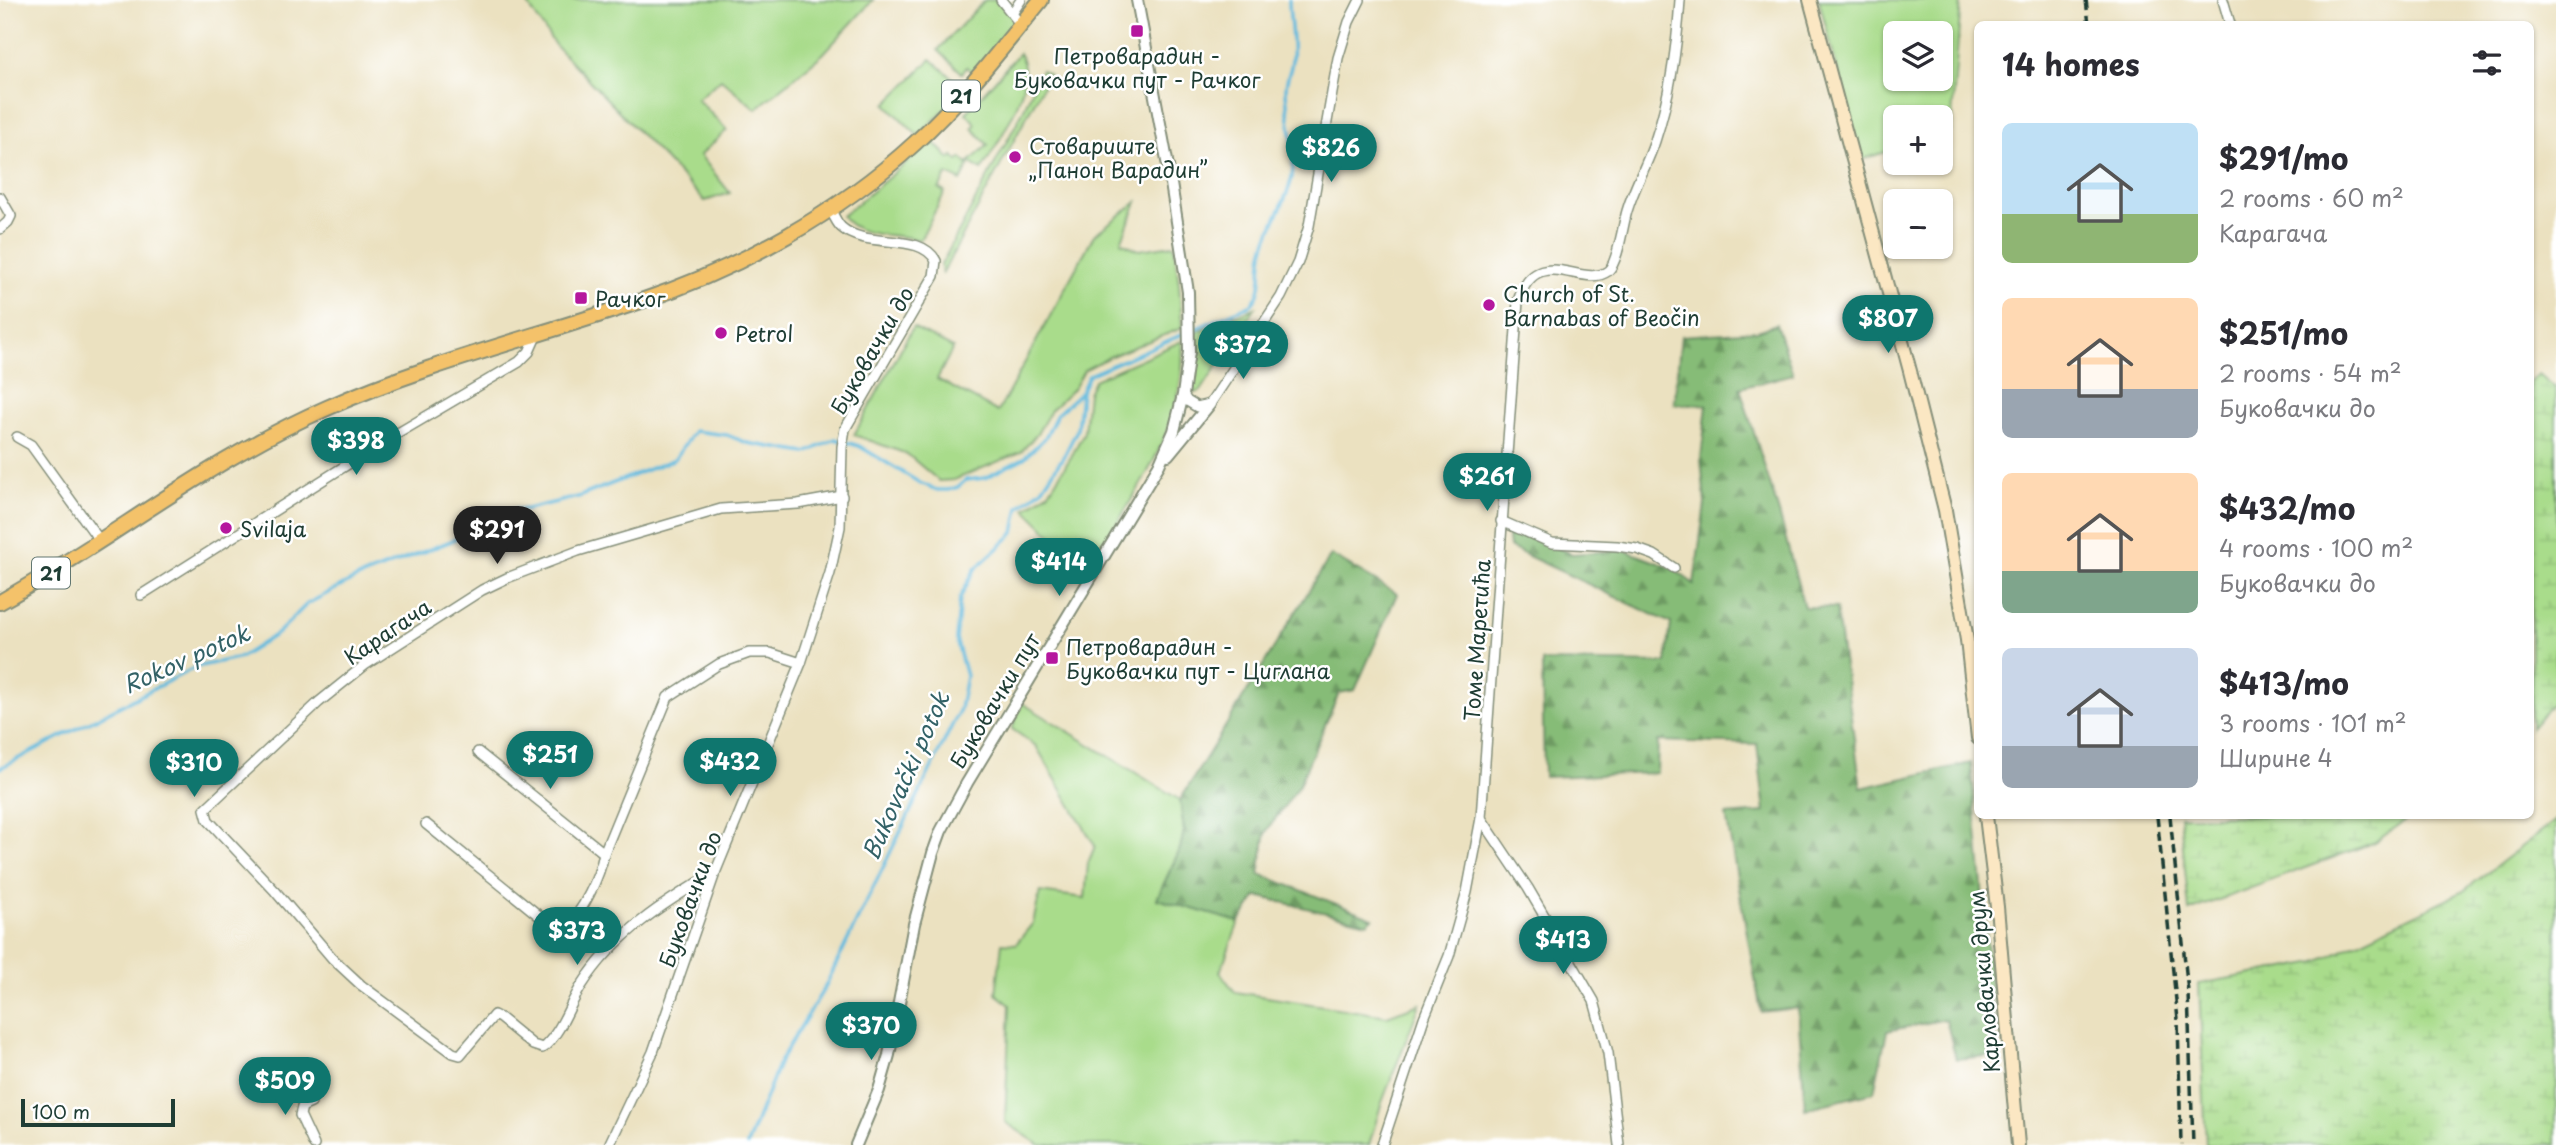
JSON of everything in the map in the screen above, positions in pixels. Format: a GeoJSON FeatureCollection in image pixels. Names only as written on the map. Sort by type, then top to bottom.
{"type":"FeatureCollection","features":[{"type":"Feature","properties":{"kind":"main road","name":"21"},"geometry":{"type":"LineString","coordinates":[[0,602],[281,429],[416,373],[640,302],[765,248],[830,208],[881,172],[925,134],[971,85],[1017,18],[1041,0]]}},
{"type":"Feature","properties":{"kind":"main road"},"geometry":{"type":"LineString","coordinates":[[1810,0],[1945,510],[1966,634],[1974,703]]}},
{"type":"Feature","properties":{"kind":"main road","name":"Карловачки друм"},"geometry":{"type":"LineString","coordinates":[[1986,819],[2018,1145]]}},
{"type":"Feature","properties":{"kind":"street"},"geometry":{"type":"LineString","coordinates":[[1001,0],[1017,18]]}},
{"type":"Feature","properties":{"kind":"street"},"geometry":{"type":"LineString","coordinates":[[1017,18],[1021,0]]}},
{"type":"Feature","properties":{"kind":"street","name":"Буковачки пут"},"geometry":{"type":"LineString","coordinates":[[856,1145],[886,1067],[914,924],[941,831],[973,773],[1159,465],[1174,431],[1183,395],[1190,332],[1185,261],[1137,0]]}},
{"type":"Feature","properties":{"kind":"street"},"geometry":{"type":"LineString","coordinates":[[1159,465],[1210,404],[1281,297],[1298,262],[1309,226],[1338,58],[1346,29],[1360,0]]}},
{"type":"Feature","properties":{"kind":"street"},"geometry":{"type":"LineString","coordinates":[[2223,0],[2229,21]]}},
{"type":"Feature","properties":{"kind":"street","name":"Томе Маретића"},"geometry":{"type":"LineString","coordinates":[[1382,1145],[1424,1018],[1449,956],[1467,892],[1481,818],[1516,314],[1520,294],[1528,280],[1544,271],[1592,275],[1610,269],[1628,208],[1654,143],[1668,96],[1680,2]]}},
{"type":"Feature","properties":{"kind":"street"},"geometry":{"type":"LineString","coordinates":[[0,198],[11,216],[0,229]]}},
{"type":"Feature","properties":{"kind":"street","name":"Буковачки до"},"geometry":{"type":"LineString","coordinates":[[609,1145],[653,1052],[715,873],[801,663],[830,573],[840,527],[845,429],[934,276],[936,261],[933,255],[919,247],[862,239],[841,227],[830,208]]}},
{"type":"Feature","properties":{"kind":"street"},"geometry":{"type":"LineString","coordinates":[[141,596],[383,442],[519,362],[529,352],[537,334]]}},
{"type":"Feature","properties":{"kind":"street"},"geometry":{"type":"LineString","coordinates":[[1183,395],[1197,407],[1210,404]]}},
{"type":"Feature","properties":{"kind":"street"},"geometry":{"type":"LineString","coordinates":[[17,437],[31,445],[100,541]]}},
{"type":"Feature","properties":{"kind":"street","name":"Карагача"},"geometry":{"type":"LineString","coordinates":[[715,873],[663,905],[635,925],[620,940],[582,985],[562,1023],[545,1046],[542,1048],[533,1045],[494,1015],[460,1055],[453,1053],[383,1002],[333,959],[275,891],[208,820],[205,809],[319,702],[365,665],[459,604],[507,578],[578,551],[721,509],[798,504],[842,495]]}},
{"type":"Feature","properties":{"kind":"street"},"geometry":{"type":"LineString","coordinates":[[1501,522],[1552,543],[1618,545],[1637,549],[1654,555],[1674,568]]}},
{"type":"Feature","properties":{"kind":"street"},"geometry":{"type":"LineString","coordinates":[[426,824],[553,926],[560,928],[570,923],[601,872],[604,853],[668,697],[719,664],[749,653],[770,653],[801,663]]}},
{"type":"Feature","properties":{"kind":"street"},"geometry":{"type":"LineString","coordinates":[[478,752],[604,853]]}},
{"type":"Feature","properties":{"kind":"street"},"geometry":{"type":"LineString","coordinates":[[1481,818],[1528,888],[1594,1001],[1608,1054],[1619,1145]]}},
{"type":"Feature","properties":{"kind":"street"},"geometry":{"type":"LineString","coordinates":[[311,1103],[302,1107],[300,1115],[314,1145]]}},
{"type":"Feature","properties":{"kind":"green space"},"geometry":{"type":"Polygon","coordinates":[[[525,0],[873,0],[823,54],[756,109],[721,79],[697,99],[727,130],[700,155],[730,193],[705,201],[555,45],[525,0]]]}},
{"type":"Feature","properties":{"kind":"green space"},"geometry":{"type":"Polygon","coordinates":[[[985,0],[997,0],[1012,16],[1017,31],[974,75],[967,67],[962,73],[938,50],[985,0]]]}},
{"type":"Feature","properties":{"kind":"green space"},"geometry":{"type":"Polygon","coordinates":[[[1819,0],[1961,0],[1953,105],[1883,105],[1883,153],[1861,160],[1819,0]]]}},
{"type":"Feature","properties":{"kind":"green space"},"geometry":{"type":"Polygon","coordinates":[[[1019,53],[1024,66],[1024,81],[1006,128],[982,170],[970,163],[961,181],[947,174],[939,189],[945,192],[920,240],[867,232],[849,224],[842,216],[933,141],[950,159],[953,156],[958,161],[962,158],[967,164],[988,145],[972,128],[976,124],[966,113],[1019,53]]]}},
{"type":"Feature","properties":{"kind":"green space"},"geometry":{"type":"Polygon","coordinates":[[[931,59],[965,89],[918,136],[886,104],[931,59]]]}},
{"type":"Feature","properties":{"kind":"green space"},"geometry":{"type":"Polygon","coordinates":[[[1041,70],[1049,75],[942,274],[941,265],[1022,113],[1041,70]]]}},
{"type":"Feature","properties":{"kind":"green space"},"geometry":{"type":"Polygon","coordinates":[[[1137,202],[1121,242],[1139,250],[1174,245],[1182,328],[1109,357],[1084,370],[1075,387],[1051,410],[1037,434],[1021,452],[954,480],[939,481],[907,454],[854,435],[913,327],[953,348],[937,379],[998,412],[1094,235],[1137,202]]]}},
{"type":"Feature","properties":{"kind":"green space"},"geometry":{"type":"Polygon","coordinates":[[[1255,308],[1201,391],[1195,393],[1189,390],[1196,332],[1255,308]]]}},
{"type":"Feature","properties":{"kind":"green space"},"geometry":{"type":"Polygon","coordinates":[[[1776,324],[1793,374],[1740,388],[1779,513],[1804,607],[1836,608],[1861,788],[1971,763],[1997,1055],[1956,1059],[1946,1019],[1887,1031],[1874,1092],[1805,1109],[1798,1008],[1761,1012],[1726,815],[1765,812],[1757,744],[1658,741],[1657,773],[1544,777],[1542,661],[1666,663],[1671,623],[1509,547],[1507,527],[1572,554],[1624,550],[1672,568],[1694,584],[1705,504],[1701,458],[1707,405],[1674,404],[1681,336],[1757,331],[1776,324]]]}},
{"type":"Feature","properties":{"kind":"green space"},"geometry":{"type":"Polygon","coordinates":[[[1182,341],[1182,372],[1177,401],[1155,458],[1141,485],[1093,562],[1068,552],[1025,509],[1049,492],[1071,457],[1084,432],[1088,393],[1094,380],[1182,341]]]}},
{"type":"Feature","properties":{"kind":"green space"},"geometry":{"type":"Polygon","coordinates":[[[2539,374],[2556,388],[2556,699],[2534,725],[2534,378],[2539,374]]]}},
{"type":"Feature","properties":{"kind":"green space"},"geometry":{"type":"Polygon","coordinates":[[[1331,555],[1397,594],[1355,690],[1339,693],[1298,787],[1266,832],[1259,874],[1373,918],[1367,923],[1257,896],[1239,922],[1157,899],[1180,849],[1184,831],[1180,800],[1331,555]]]}},
{"type":"Feature","properties":{"kind":"green space"},"geometry":{"type":"Polygon","coordinates":[[[1022,703],[1180,800],[1184,831],[1180,849],[1157,898],[1239,922],[1220,972],[1235,992],[1387,1016],[1420,1004],[1381,1105],[1369,1145],[1040,1145],[1005,1122],[1010,1005],[996,994],[1002,943],[1016,944],[1033,923],[1040,892],[1085,898],[1088,863],[1095,846],[1036,746],[1012,729],[1022,703]]]}},
{"type":"Feature","properties":{"kind":"green space"},"geometry":{"type":"Polygon","coordinates":[[[2180,819],[2408,819],[2375,842],[2189,911],[2180,819]]]}},
{"type":"Feature","properties":{"kind":"green space"},"geometry":{"type":"Polygon","coordinates":[[[2556,820],[2556,1145],[2206,1145],[2199,984],[2317,962],[2462,892],[2556,820]]]}},
{"type":"Feature","properties":{"kind":"waterway","name":"Rokov potok"},"geometry":{"type":"LineString","coordinates":[[0,768],[196,667],[241,657],[278,633],[307,604],[357,578],[451,541],[505,510],[527,509],[578,497],[675,459],[694,431],[727,435],[747,443],[806,453],[835,439],[859,446],[920,483],[937,490],[948,490],[958,487],[966,480],[985,478],[1024,458],[1045,438],[1057,414],[1081,392],[1089,375],[1252,304],[1256,298],[1266,243],[1292,177],[1293,155],[1286,91],[1292,63],[1289,0]]}},
{"type":"Feature","properties":{"kind":"waterway","name":"Bukovački potok"},"geometry":{"type":"LineString","coordinates":[[747,1145],[780,1061],[825,987],[960,709],[966,676],[956,639],[960,598],[975,569],[1014,533],[1019,507],[1042,489],[1065,454],[1077,430],[1081,394]]}},
{"type":"Feature","properties":{"kind":"railway"},"geometry":{"type":"LineString","coordinates":[[2086,0],[2089,21]]}},
{"type":"Feature","properties":{"kind":"railway"},"geometry":{"type":"LineString","coordinates":[[2157,819],[2178,1020],[2181,1145]]}},
{"type":"Feature","properties":{"kind":"railway"},"geometry":{"type":"LineString","coordinates":[[2170,819],[2188,992],[2193,1145]]}},
{"type":"Feature","properties":{"kind":"place","name":"Петроварадин - Буковачки пут - Рачког"},"geometry":{"type":"Point","coordinates":[1137,31]}},
{"type":"Feature","properties":{"kind":"place","name":"Стовариште „Панон Варадин”"},"geometry":{"type":"Point","coordinates":[1015,157]}},
{"type":"Feature","properties":{"kind":"place","name":"Рачког"},"geometry":{"type":"Point","coordinates":[581,298]}},
{"type":"Feature","properties":{"kind":"place","name":"Church of St. Barnabas of Beočin"},"geometry":{"type":"Point","coordinates":[1489,305]}},
{"type":"Feature","properties":{"kind":"place","name":"Petrol"},"geometry":{"type":"Point","coordinates":[721,333]}},
{"type":"Feature","properties":{"kind":"place","name":"Svilaja"},"geometry":{"type":"Point","coordinates":[226,528]}},
{"type":"Feature","properties":{"kind":"place","name":"Петроварадин - Буковачки пут - Циглана"},"geometry":{"type":"Point","coordinates":[1052,658]}}]}
